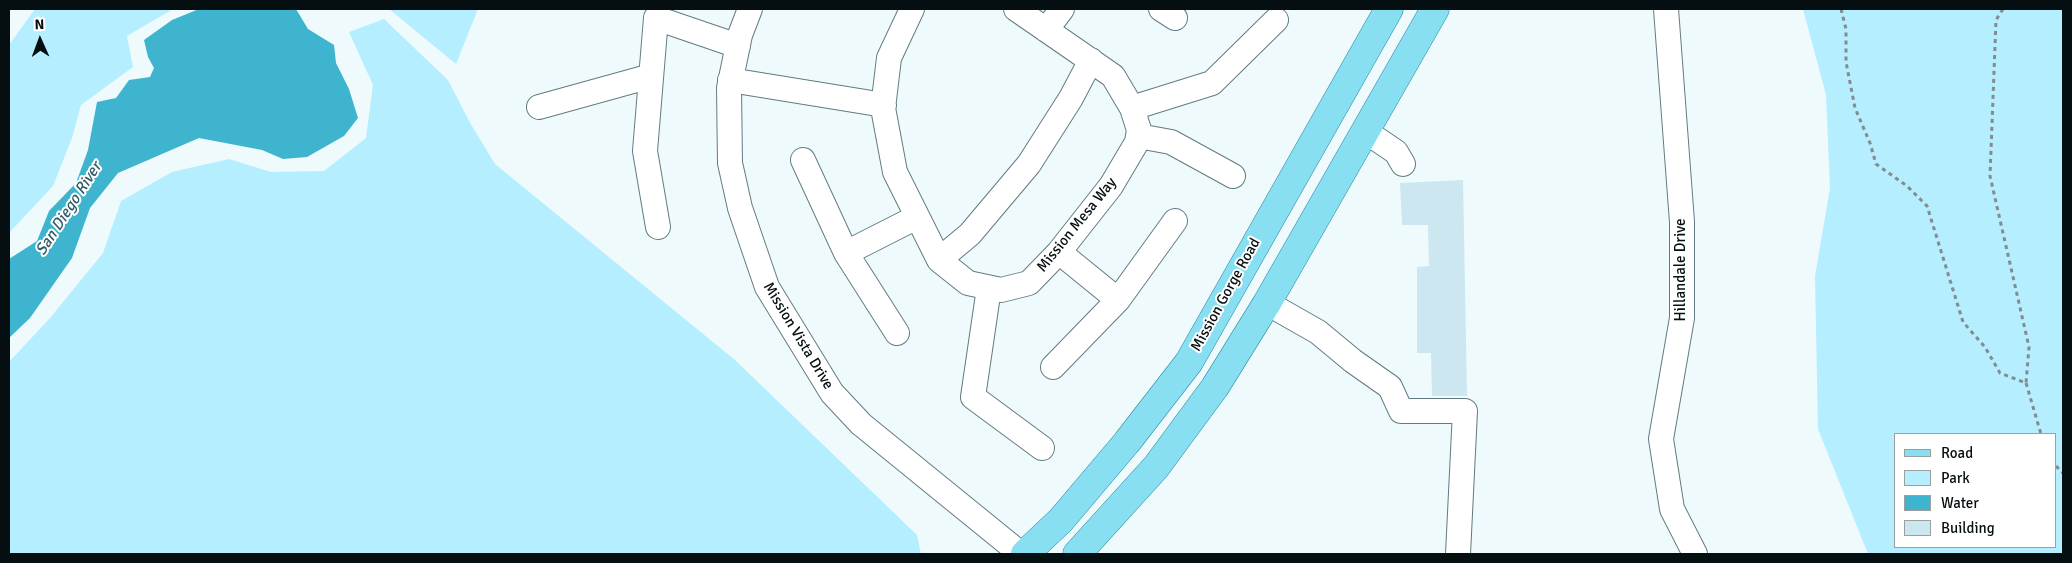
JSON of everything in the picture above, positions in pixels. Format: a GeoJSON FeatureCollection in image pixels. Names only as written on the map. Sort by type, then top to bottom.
{"type":"FeatureCollection","features":[{"type":"Feature","properties":{"kind":"main road","name":"Mission Gorge Road"},"geometry":{"type":"LineString","coordinates":[[1025,554],[1067,513],[1127,442],[1189,362],[1389,9]]}},
{"type":"Feature","properties":{"kind":"main road"},"geometry":{"type":"LineString","coordinates":[[1077,554],[1156,467],[1215,387],[1267,303],[1435,9]]}},
{"type":"Feature","properties":{"kind":"street","name":"Mission Vista Drive"},"geometry":{"type":"LineString","coordinates":[[750,9],[738,46],[730,80],[730,163],[740,208],[767,287],[832,393],[861,424],[1021,554]]}},
{"type":"Feature","properties":{"kind":"street","name":"Mission Mesa Way"},"geometry":{"type":"LineString","coordinates":[[912,9],[889,58],[884,105],[895,172],[939,260],[968,283],[1001,290],[1029,283],[1059,252],[1111,186],[1137,142],[1138,136]]}},
{"type":"Feature","properties":{"kind":"street"},"geometry":{"type":"LineString","coordinates":[[1016,9],[1113,76],[1132,108],[1139,130],[1138,136],[1171,142],[1233,176]]}},
{"type":"Feature","properties":{"kind":"street"},"geometry":{"type":"LineString","coordinates":[[1046,30],[1062,9]]}},
{"type":"Feature","properties":{"kind":"street","name":"Hillandale Drive"},"geometry":{"type":"LineString","coordinates":[[1666,9],[1682,222],[1682,318],[1661,439],[1672,509],[1695,554]]}},
{"type":"Feature","properties":{"kind":"street"},"geometry":{"type":"LineString","coordinates":[[658,227],[645,151],[657,14],[738,46]]}},
{"type":"Feature","properties":{"kind":"street"},"geometry":{"type":"LineString","coordinates":[[1132,108],[1212,83],[1276,20]]}},
{"type":"Feature","properties":{"kind":"street"},"geometry":{"type":"LineString","coordinates":[[939,260],[970,234],[1030,164],[1071,98],[1091,60]]}},
{"type":"Feature","properties":{"kind":"street"},"geometry":{"type":"LineString","coordinates":[[539,107],[651,76]]}},
{"type":"Feature","properties":{"kind":"street"},"geometry":{"type":"LineString","coordinates":[[730,80],[884,105]]}},
{"type":"Feature","properties":{"kind":"street"},"geometry":{"type":"LineString","coordinates":[[1365,131],[1396,152],[1403,164]]}},
{"type":"Feature","properties":{"kind":"street"},"geometry":{"type":"LineString","coordinates":[[803,160],[846,254],[897,333]]}},
{"type":"Feature","properties":{"kind":"street"},"geometry":{"type":"LineString","coordinates":[[846,254],[917,217]]}},
{"type":"Feature","properties":{"kind":"street"},"geometry":{"type":"LineString","coordinates":[[1053,367],[1118,300],[1175,221]]}},
{"type":"Feature","properties":{"kind":"street"},"geometry":{"type":"LineString","coordinates":[[1059,252],[1118,300]]}},
{"type":"Feature","properties":{"kind":"street"},"geometry":{"type":"LineString","coordinates":[[989,288],[973,397],[1042,448]]}},
{"type":"Feature","properties":{"kind":"street"},"geometry":{"type":"LineString","coordinates":[[1267,303],[1318,332],[1390,387],[1400,411],[1465,411],[1458,554]]}},
{"type":"Feature","properties":{"kind":"path"},"geometry":{"type":"LineString","coordinates":[[1841,9],[1846,29],[1846,62],[1855,108],[1870,143],[1876,164],[1907,186],[1926,206],[1962,322],[1985,346],[2000,373],[2026,383]]}},
{"type":"Feature","properties":{"kind":"path"},"geometry":{"type":"LineString","coordinates":[[2003,9],[1996,20],[1990,176],[2028,347],[2026,383],[2041,433]]}},
{"type":"Feature","properties":{"kind":"green space"},"geometry":{"type":"Polygon","coordinates":[[[35,9],[173,9],[127,36],[133,67],[81,105],[72,138],[53,186],[9,233],[9,45],[35,9]]]}},
{"type":"Feature","properties":{"kind":"green space"},"geometry":{"type":"Polygon","coordinates":[[[389,9],[478,9],[456,64],[389,9]]]}},
{"type":"Feature","properties":{"kind":"green space"},"geometry":{"type":"Polygon","coordinates":[[[1803,9],[2063,9],[2063,554],[1868,554],[1818,429],[1815,276],[1830,188],[1826,95],[1803,9]]]}},
{"type":"Feature","properties":{"kind":"green space"},"geometry":{"type":"Polygon","coordinates":[[[384,19],[448,80],[469,121],[495,164],[735,360],[917,535],[921,554],[9,554],[9,362],[50,318],[103,253],[121,201],[172,172],[229,159],[271,172],[324,171],[366,138],[373,85],[349,32],[384,19]]]}},
{"type":"Feature","properties":{"kind":"water","name":"San Diego River"},"geometry":{"type":"Polygon","coordinates":[[[199,9],[296,9],[308,29],[334,45],[336,63],[349,89],[358,118],[344,136],[307,157],[283,159],[262,150],[199,138],[118,173],[90,208],[72,258],[30,318],[9,338],[9,259],[37,241],[49,211],[76,183],[88,150],[97,102],[116,98],[129,80],[150,77],[154,68],[148,57],[144,40],[172,20],[199,9]]]}},
{"type":"Feature","properties":{"kind":"building"},"geometry":{"type":"Polygon","coordinates":[[[1463,180],[1467,396],[1432,396],[1431,353],[1417,353],[1417,267],[1429,266],[1428,225],[1402,225],[1400,183],[1463,180]]]}}]}
